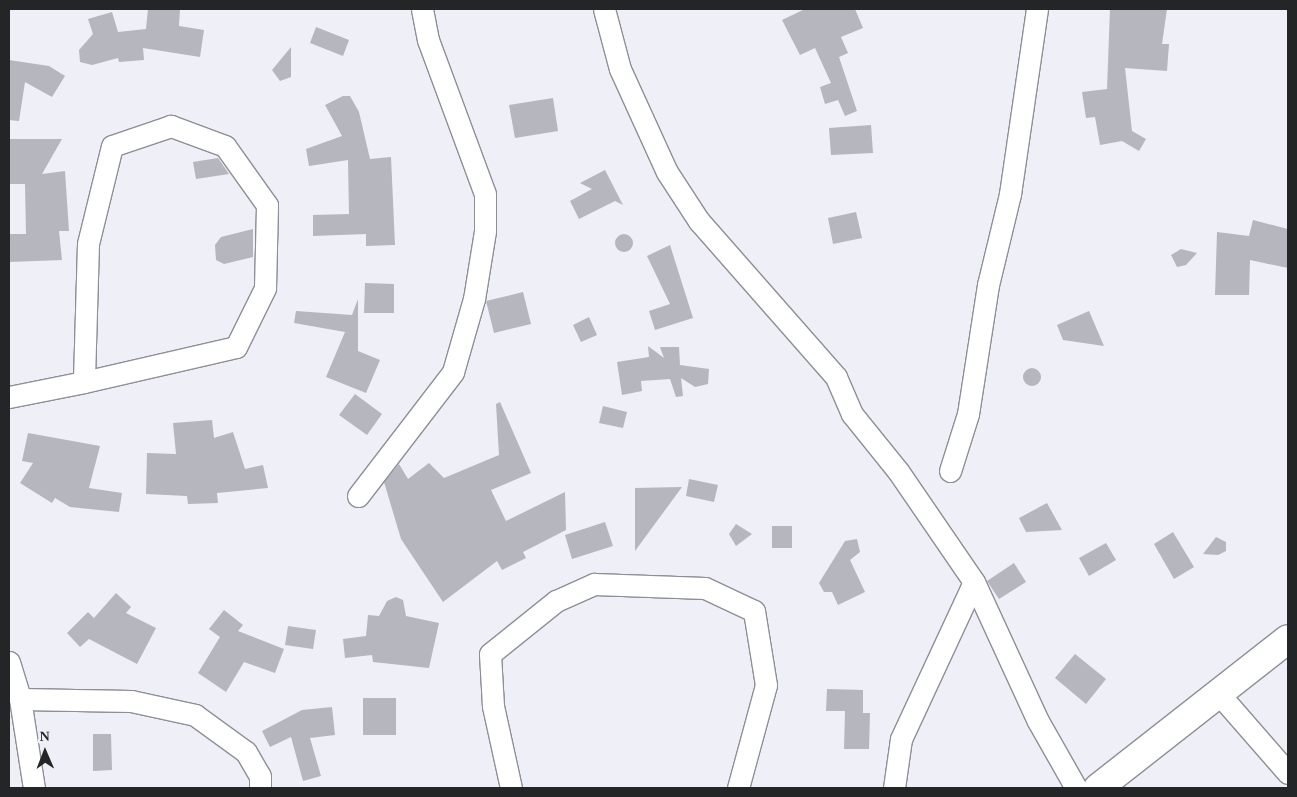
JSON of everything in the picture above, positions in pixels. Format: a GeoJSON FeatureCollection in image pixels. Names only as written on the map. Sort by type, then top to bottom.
{"type":"FeatureCollection","features":[{"type":"Feature","properties":{"kind":"street"},"geometry":{"type":"LineString","coordinates":[[358,496],[453,372],[474,299],[486,231],[485,194],[428,40],[422,9]]}},
{"type":"Feature","properties":{"kind":"street"},"geometry":{"type":"LineString","coordinates":[[604,9],[620,69],[667,172],[699,221],[836,377],[852,414],[898,471],[974,582],[1038,721],[1076,788]]}},
{"type":"Feature","properties":{"kind":"street"},"geometry":{"type":"LineString","coordinates":[[950,471],[968,414],[988,285],[1010,194],[1037,9]]}},
{"type":"Feature","properties":{"kind":"street"},"geometry":{"type":"LineString","coordinates":[[9,397],[84,382],[236,347],[265,288],[267,206],[225,146],[170,126],[112,146],[88,244],[84,382]]}},
{"type":"Feature","properties":{"kind":"street"},"geometry":{"type":"LineString","coordinates":[[894,788],[901,739],[974,582]]}},
{"type":"Feature","properties":{"kind":"street"},"geometry":{"type":"LineString","coordinates":[[511,788],[493,706],[490,654],[556,601],[594,584],[705,588],[754,611],[766,685],[738,788]]}},
{"type":"Feature","properties":{"kind":"street"},"geometry":{"type":"LineString","coordinates":[[1098,788],[1288,639]]}},
{"type":"Feature","properties":{"kind":"street"},"geometry":{"type":"LineString","coordinates":[[9,662],[20,699],[17,734],[34,788]]}},
{"type":"Feature","properties":{"kind":"street"},"geometry":{"type":"LineString","coordinates":[[1219,694],[1288,773]]}},
{"type":"Feature","properties":{"kind":"street"},"geometry":{"type":"LineString","coordinates":[[20,699],[131,701],[195,715],[246,752],[260,776],[260,788]]}},
{"type":"Feature","properties":{"kind":"building"},"geometry":{"type":"Polygon","coordinates":[[[148,9],[180,9],[179,26],[204,30],[200,57],[143,48],[144,60],[119,62],[118,58],[92,65],[80,62],[79,50],[93,34],[88,19],[112,12],[118,32],[146,29],[148,9]]]}},
{"type":"Feature","properties":{"kind":"building"},"geometry":{"type":"Polygon","coordinates":[[[805,9],[855,9],[863,28],[841,37],[848,53],[839,57],[857,111],[845,116],[838,100],[825,104],[820,87],[831,83],[815,48],[800,55],[782,20],[805,9]]]}},
{"type":"Feature","properties":{"kind":"building"},"geometry":{"type":"Polygon","coordinates":[[[1110,9],[1167,9],[1162,44],[1169,44],[1167,71],[1125,68],[1132,131],[1146,139],[1139,151],[1122,141],[1100,145],[1095,117],[1086,118],[1082,92],[1107,89],[1110,9]]]}},
{"type":"Feature","properties":{"kind":"building"},"geometry":{"type":"Polygon","coordinates":[[[316,27],[349,40],[343,56],[310,43],[316,27]]]}},
{"type":"Feature","properties":{"kind":"building"},"geometry":{"type":"Polygon","coordinates":[[[291,47],[291,77],[280,81],[272,70],[291,47]]]}},
{"type":"Feature","properties":{"kind":"building"},"geometry":{"type":"Polygon","coordinates":[[[9,60],[49,66],[65,76],[52,97],[25,82],[19,121],[9,120],[9,60]]]}},
{"type":"Feature","properties":{"kind":"building"},"geometry":{"type":"Polygon","coordinates":[[[343,96],[350,96],[359,112],[370,159],[391,157],[395,245],[366,246],[366,234],[313,236],[313,215],[349,214],[348,160],[309,166],[306,149],[342,136],[325,105],[343,96]]]}},
{"type":"Feature","properties":{"kind":"building"},"geometry":{"type":"Polygon","coordinates":[[[553,98],[558,131],[515,138],[509,105],[553,98]]]}},
{"type":"Feature","properties":{"kind":"building"},"geometry":{"type":"Polygon","coordinates":[[[871,125],[873,153],[831,155],[829,128],[871,125]]]}},
{"type":"Feature","properties":{"kind":"building"},"geometry":{"type":"Polygon","coordinates":[[[9,139],[62,139],[42,174],[65,171],[69,231],[59,231],[62,260],[9,262],[9,234],[26,234],[25,184],[9,184],[9,139]]]}},
{"type":"Feature","properties":{"kind":"building"},"geometry":{"type":"Polygon","coordinates":[[[218,158],[229,174],[196,179],[193,162],[218,158]]]}},
{"type":"Feature","properties":{"kind":"building"},"geometry":{"type":"Polygon","coordinates":[[[605,170],[623,205],[615,201],[579,219],[570,201],[592,189],[580,183],[605,170]]]}},
{"type":"Feature","properties":{"kind":"building"},"geometry":{"type":"Polygon","coordinates":[[[856,212],[862,238],[833,244],[828,218],[856,212]]]}},
{"type":"Feature","properties":{"kind":"building"},"geometry":{"type":"Polygon","coordinates":[[[1253,220],[1288,229],[1288,268],[1250,260],[1249,295],[1215,295],[1217,232],[1249,236],[1253,220]]]}},
{"type":"Feature","properties":{"kind":"building"},"geometry":{"type":"Polygon","coordinates":[[[253,229],[253,257],[224,264],[216,260],[215,245],[221,237],[253,229]]]}},
{"type":"Feature","properties":{"kind":"building"},"geometry":{"type":"Polygon","coordinates":[[[620,234],[628,234],[633,239],[631,250],[620,252],[615,247],[615,239],[620,234]]]}},
{"type":"Feature","properties":{"kind":"building"},"geometry":{"type":"Polygon","coordinates":[[[670,245],[693,318],[655,330],[649,311],[670,304],[647,256],[670,245]]]}},
{"type":"Feature","properties":{"kind":"building"},"geometry":{"type":"Polygon","coordinates":[[[1181,249],[1197,253],[1186,265],[1177,267],[1171,255],[1181,249]]]}},
{"type":"Feature","properties":{"kind":"building"},"geometry":{"type":"Polygon","coordinates":[[[365,283],[394,284],[394,313],[364,313],[365,283]]]}},
{"type":"Feature","properties":{"kind":"building"},"geometry":{"type":"Polygon","coordinates":[[[523,292],[531,324],[494,333],[486,301],[523,292]]]}},
{"type":"Feature","properties":{"kind":"building"},"geometry":{"type":"Polygon","coordinates":[[[358,299],[358,351],[380,360],[366,393],[326,377],[345,332],[294,323],[296,311],[352,315],[358,299]]]}},
{"type":"Feature","properties":{"kind":"building"},"geometry":{"type":"Polygon","coordinates":[[[1089,311],[1104,346],[1063,340],[1057,325],[1089,311]]]}},
{"type":"Feature","properties":{"kind":"building"},"geometry":{"type":"Polygon","coordinates":[[[589,317],[597,335],[581,342],[573,325],[589,317]]]}},
{"type":"Feature","properties":{"kind":"building"},"geometry":{"type":"Polygon","coordinates":[[[648,346],[664,358],[660,347],[679,347],[680,365],[709,369],[708,384],[695,387],[681,378],[683,396],[676,397],[670,379],[641,381],[642,391],[622,395],[617,362],[649,357],[648,346]]]}},
{"type":"Feature","properties":{"kind":"building"},"geometry":{"type":"Polygon","coordinates":[[[1028,368],[1036,368],[1041,373],[1039,384],[1028,386],[1023,381],[1023,373],[1028,368]]]}},
{"type":"Feature","properties":{"kind":"building"},"geometry":{"type":"Polygon","coordinates":[[[355,394],[382,414],[367,435],[339,415],[355,394]]]}},
{"type":"Feature","properties":{"kind":"building"},"geometry":{"type":"Polygon","coordinates":[[[500,402],[531,473],[491,490],[506,521],[565,492],[566,530],[523,552],[526,558],[502,570],[497,561],[443,602],[401,539],[384,482],[399,464],[408,479],[429,463],[444,478],[499,455],[496,404],[500,402]]]}},
{"type":"Feature","properties":{"kind":"building"},"geometry":{"type":"Polygon","coordinates":[[[603,406],[627,412],[623,428],[599,423],[603,406]]]}},
{"type":"Feature","properties":{"kind":"building"},"geometry":{"type":"Polygon","coordinates":[[[212,420],[214,438],[233,432],[245,469],[263,465],[268,488],[217,493],[218,503],[188,504],[187,496],[146,494],[147,453],[176,454],[173,423],[212,420]]]}},
{"type":"Feature","properties":{"kind":"building"},"geometry":{"type":"Polygon","coordinates":[[[28,433],[100,446],[89,488],[122,493],[119,512],[70,507],[55,498],[52,503],[20,483],[33,463],[22,461],[28,433]]]}},
{"type":"Feature","properties":{"kind":"building"},"geometry":{"type":"Polygon","coordinates":[[[689,479],[718,485],[714,502],[686,496],[689,479]]]}},
{"type":"Feature","properties":{"kind":"building"},"geometry":{"type":"Polygon","coordinates":[[[682,487],[635,551],[635,488],[682,487]]]}},
{"type":"Feature","properties":{"kind":"building"},"geometry":{"type":"Polygon","coordinates":[[[1047,503],[1062,530],[1026,532],[1019,518],[1047,503]]]}},
{"type":"Feature","properties":{"kind":"building"},"geometry":{"type":"Polygon","coordinates":[[[605,522],[613,546],[572,559],[565,535],[605,522]]]}},
{"type":"Feature","properties":{"kind":"building"},"geometry":{"type":"Polygon","coordinates":[[[736,524],[752,534],[736,546],[729,534],[736,524]]]}},
{"type":"Feature","properties":{"kind":"building"},"geometry":{"type":"Polygon","coordinates":[[[772,526],[792,526],[792,548],[772,548],[772,526]]]}},
{"type":"Feature","properties":{"kind":"building"},"geometry":{"type":"Polygon","coordinates":[[[1173,532],[1194,567],[1174,579],[1154,544],[1173,532]]]}},
{"type":"Feature","properties":{"kind":"building"},"geometry":{"type":"Polygon","coordinates":[[[1216,537],[1226,542],[1226,551],[1218,555],[1203,554],[1216,537]]]}},
{"type":"Feature","properties":{"kind":"building"},"geometry":{"type":"Polygon","coordinates":[[[857,539],[860,552],[850,560],[865,592],[838,605],[832,592],[824,592],[819,583],[845,541],[857,539]]]}},
{"type":"Feature","properties":{"kind":"building"},"geometry":{"type":"Polygon","coordinates":[[[1106,543],[1116,560],[1089,576],[1079,558],[1106,543]]]}},
{"type":"Feature","properties":{"kind":"building"},"geometry":{"type":"Polygon","coordinates":[[[1014,563],[1026,582],[999,599],[987,581],[1014,563]]]}},
{"type":"Feature","properties":{"kind":"building"},"geometry":{"type":"Polygon","coordinates":[[[116,593],[131,607],[126,613],[156,628],[137,664],[89,639],[80,647],[67,633],[88,612],[94,618],[116,593]]]}},
{"type":"Feature","properties":{"kind":"building"},"geometry":{"type":"Polygon","coordinates":[[[396,597],[403,600],[406,616],[439,623],[429,668],[373,662],[372,655],[345,658],[343,639],[366,636],[368,615],[379,616],[387,601],[396,597]]]}},
{"type":"Feature","properties":{"kind":"building"},"geometry":{"type":"Polygon","coordinates":[[[224,610],[243,625],[238,631],[284,649],[275,673],[244,662],[226,692],[198,673],[220,637],[209,629],[224,610]]]}},
{"type":"Feature","properties":{"kind":"building"},"geometry":{"type":"Polygon","coordinates":[[[288,626],[316,630],[313,649],[285,645],[288,626]]]}},
{"type":"Feature","properties":{"kind":"building"},"geometry":{"type":"Polygon","coordinates":[[[1075,654],[1106,679],[1086,704],[1055,678],[1075,654]]]}},
{"type":"Feature","properties":{"kind":"building"},"geometry":{"type":"Polygon","coordinates":[[[827,689],[863,690],[863,713],[870,713],[869,749],[844,749],[845,711],[826,711],[827,689]]]}},
{"type":"Feature","properties":{"kind":"building"},"geometry":{"type":"Polygon","coordinates":[[[363,698],[396,698],[396,735],[363,735],[363,698]]]}},
{"type":"Feature","properties":{"kind":"building"},"geometry":{"type":"Polygon","coordinates":[[[332,707],[335,735],[310,738],[321,776],[303,781],[291,737],[270,747],[262,731],[302,710],[332,707]]]}},
{"type":"Feature","properties":{"kind":"building"},"geometry":{"type":"Polygon","coordinates":[[[93,734],[111,734],[112,770],[93,771],[93,734]]]}}]}
